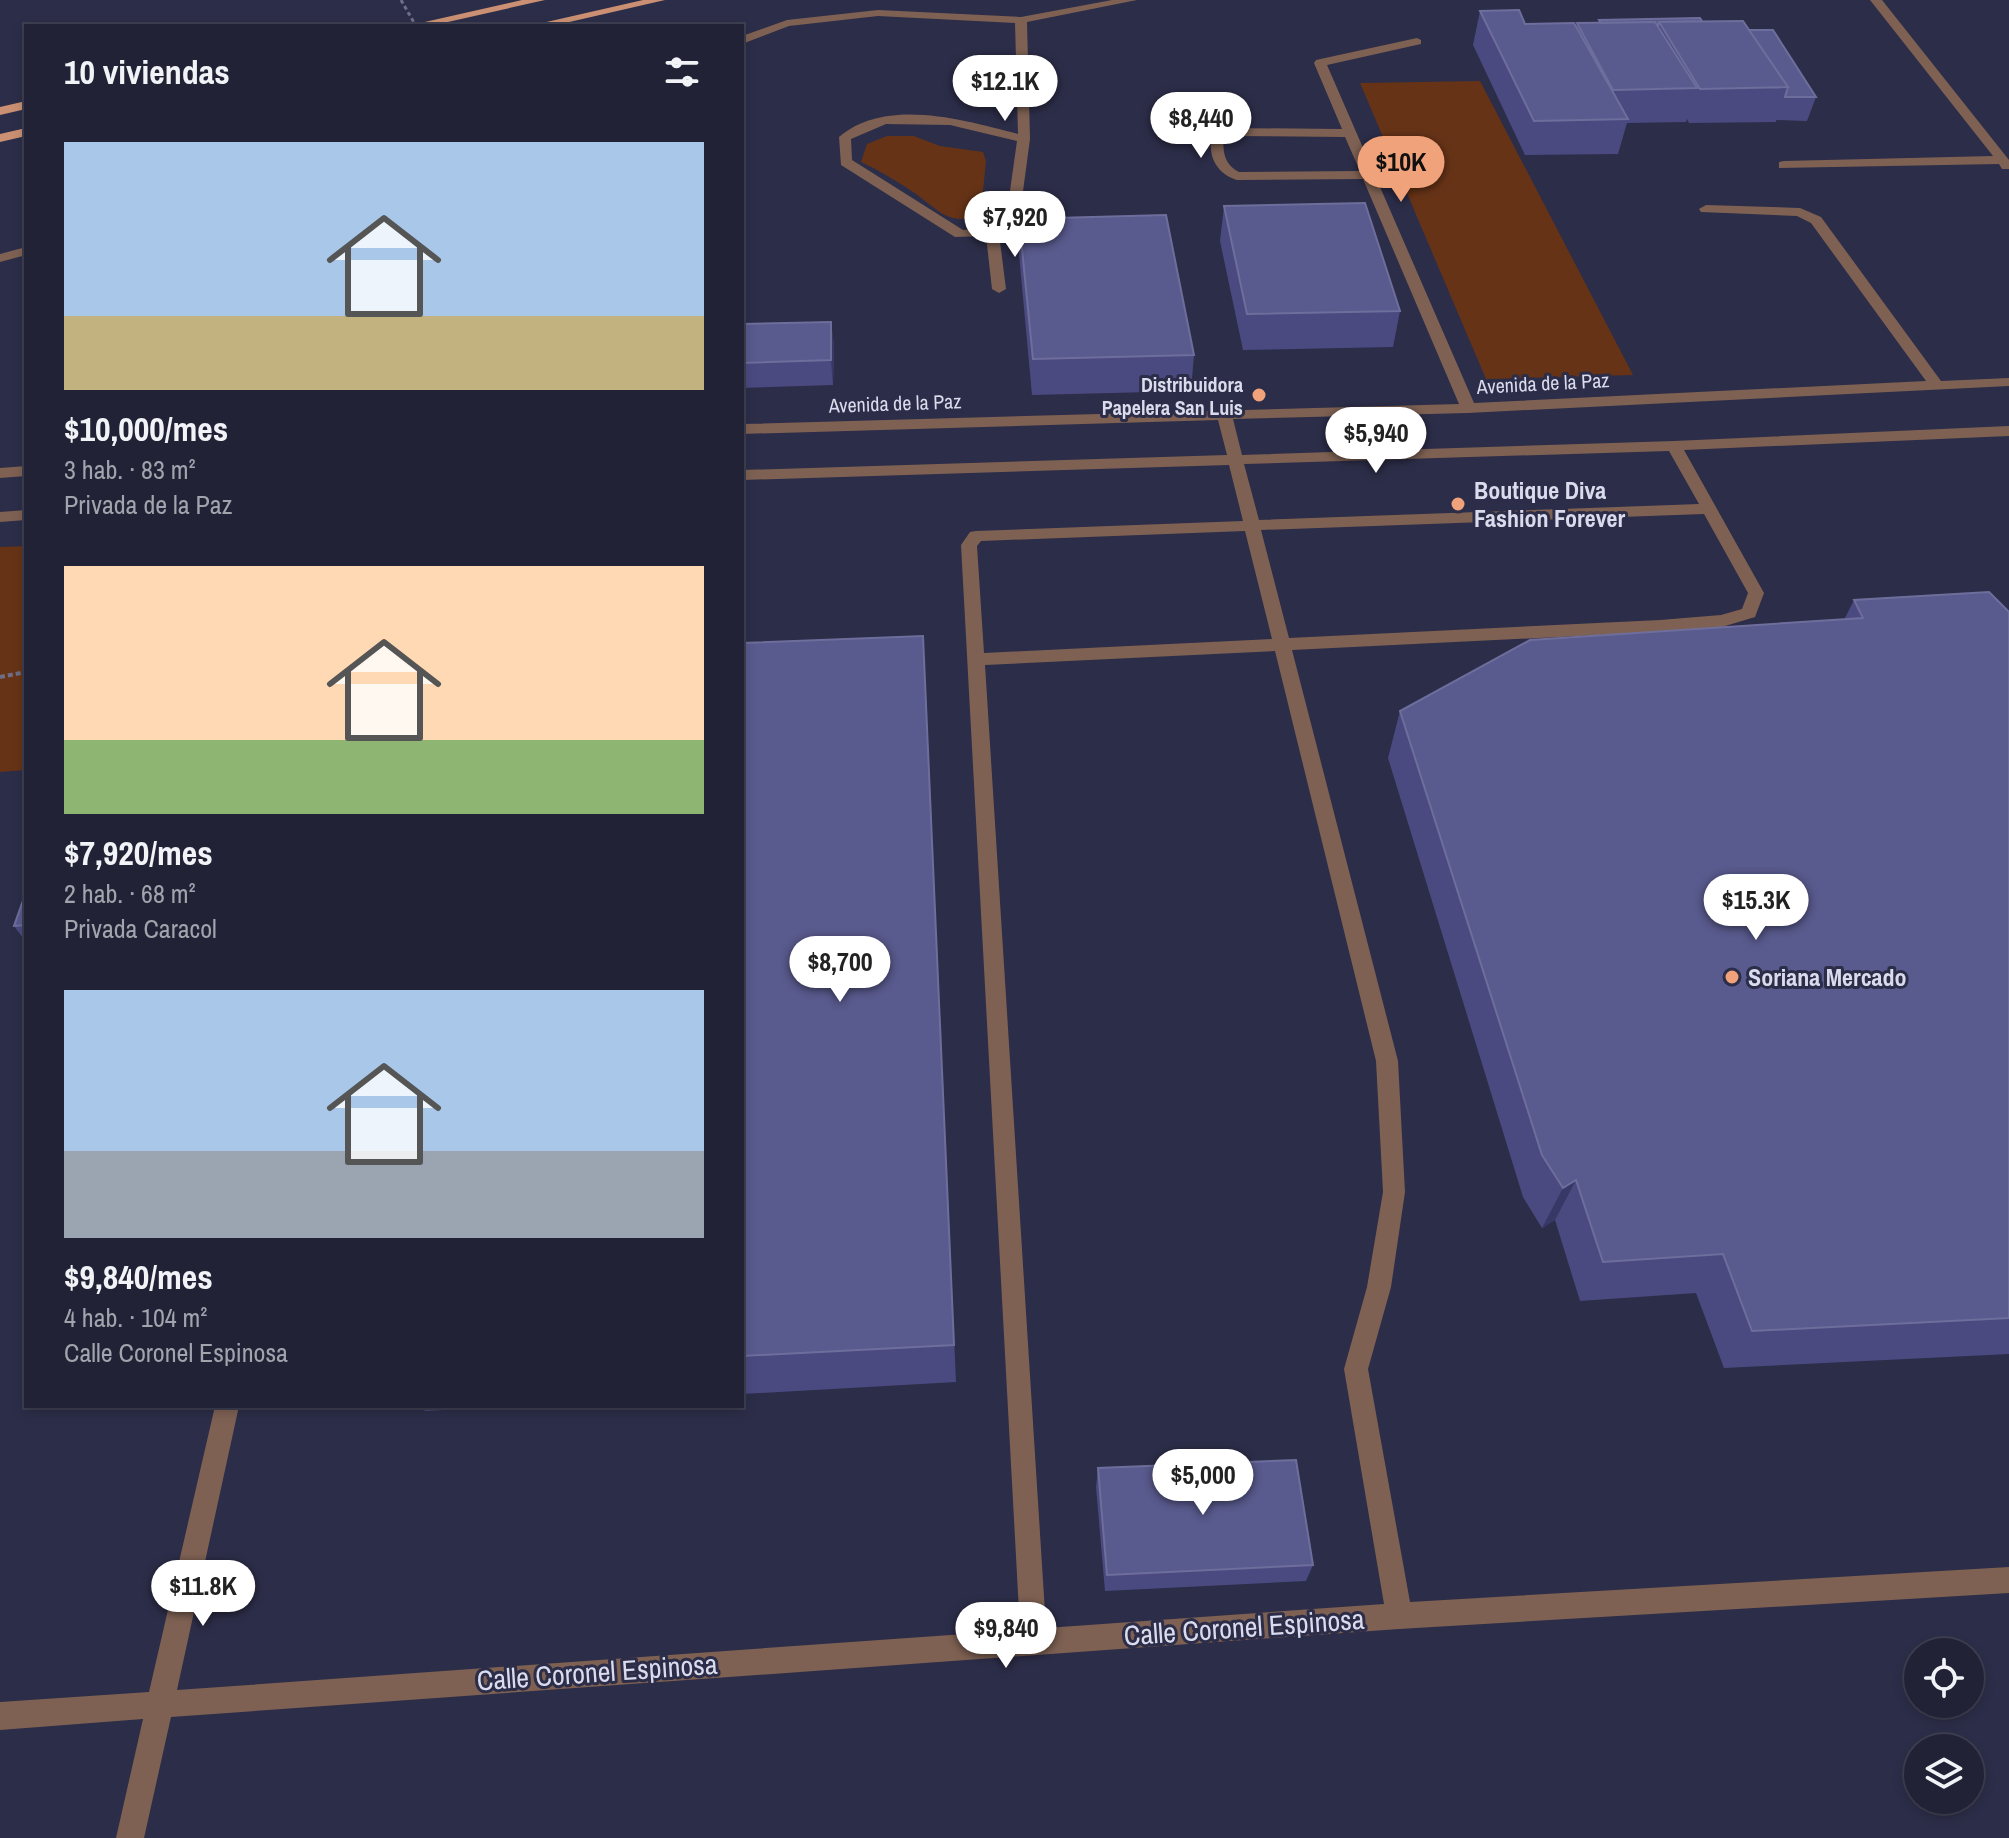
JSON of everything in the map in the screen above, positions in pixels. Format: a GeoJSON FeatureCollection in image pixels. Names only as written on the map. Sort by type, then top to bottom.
{"type":"FeatureCollection","features":[{"type":"Feature","properties":{"kind":"main road"},"geometry":{"type":"LineString","coordinates":[[424,24],[539,0]]}},
{"type":"Feature","properties":{"kind":"main road"},"geometry":{"type":"LineString","coordinates":[[545,24],[659,0]]}},
{"type":"Feature","properties":{"kind":"main road"},"geometry":{"type":"LineString","coordinates":[[0,111],[24,105]]}},
{"type":"Feature","properties":{"kind":"main road"},"geometry":{"type":"LineString","coordinates":[[0,138],[24,132]]}},
{"type":"Feature","properties":{"kind":"street"},"geometry":{"type":"LineString","coordinates":[[744,39],[787,23],[878,13],[1021,20],[1131,0]]}},
{"type":"Feature","properties":{"kind":"street"},"geometry":{"type":"LineString","coordinates":[[1876,0],[2005,164]]}},
{"type":"Feature","properties":{"kind":"street"},"geometry":{"type":"LineString","coordinates":[[1021,20],[1024,139],[1012,221],[992,232],[960,234],[846,162],[845,137],[884,120],[950,121],[1024,139]]}},
{"type":"Feature","properties":{"kind":"street"},"geometry":{"type":"LineString","coordinates":[[1417,42],[1320,63],[1468,408]]}},
{"type":"Feature","properties":{"kind":"street"},"geometry":{"type":"LineString","coordinates":[[1350,133],[1229,132],[1218,135],[1216,142],[1221,166],[1228,174],[1237,176],[1368,175]]}},
{"type":"Feature","properties":{"kind":"street"},"geometry":{"type":"LineString","coordinates":[[1784,165],[2005,164]]}},
{"type":"Feature","properties":{"kind":"street"},"geometry":{"type":"LineString","coordinates":[[1706,209],[1800,212],[1816,220],[1937,386]]}},
{"type":"Feature","properties":{"kind":"street"},"geometry":{"type":"LineString","coordinates":[[992,232],[999,289]]}},
{"type":"Feature","properties":{"kind":"street"},"geometry":{"type":"LineString","coordinates":[[1,258],[24,252]]}},
{"type":"Feature","properties":{"kind":"street","name":"Avenida de la Paz"},"geometry":{"type":"LineString","coordinates":[[744,429],[1468,408],[2009,382]]}},
{"type":"Feature","properties":{"kind":"street"},"geometry":{"type":"LineString","coordinates":[[1224,414],[1387,1061],[1394,1192],[1379,1287],[1356,1369],[1399,1616]]}},
{"type":"Feature","properties":{"kind":"street"},"geometry":{"type":"LineString","coordinates":[[744,475],[1674,446],[2009,431]]}},
{"type":"Feature","properties":{"kind":"street"},"geometry":{"type":"LineString","coordinates":[[977,659],[1660,626],[1722,621],[1749,613],[1756,593],[1674,446]]}},
{"type":"Feature","properties":{"kind":"street"},"geometry":{"type":"LineString","coordinates":[[0,473],[24,471]]}},
{"type":"Feature","properties":{"kind":"street"},"geometry":{"type":"LineString","coordinates":[[1034,1642],[969,545],[976,536],[1710,509]]}},
{"type":"Feature","properties":{"kind":"street"},"geometry":{"type":"LineString","coordinates":[[0,517],[24,515]]}},
{"type":"Feature","properties":{"kind":"street"},"geometry":{"type":"LineString","coordinates":[[130,1838],[227,1408]]}},
{"type":"Feature","properties":{"kind":"street","name":"Calle Coronel Espinosa"},"geometry":{"type":"LineString","coordinates":[[0,1716],[161,1702],[1399,1616],[2009,1580]]}},
{"type":"Feature","properties":{"kind":"path"},"geometry":{"type":"LineString","coordinates":[[401,0],[413,24]]}},
{"type":"Feature","properties":{"kind":"path"},"geometry":{"type":"LineString","coordinates":[[0,677],[24,672]]}},
{"type":"Feature","properties":{"kind":"shaded area"},"geometry":{"type":"Polygon","coordinates":[[[1480,81],[1633,375],[1486,379],[1360,83],[1480,81]]]}},
{"type":"Feature","properties":{"kind":"shaded area"},"geometry":{"type":"Polygon","coordinates":[[[887,136],[914,136],[940,146],[983,152],[986,161],[981,211],[962,219],[946,216],[903,185],[861,162],[867,144],[887,136]]]}},
{"type":"Feature","properties":{"kind":"shaded area"},"geometry":{"type":"Polygon","coordinates":[[[24,546],[24,770],[0,772],[0,547],[24,546]]]}},
{"type":"Feature","properties":{"kind":"building"},"geometry":{"type":"Polygon","coordinates":[[[1519,10],[1525,24],[1574,23],[1628,119],[1534,121],[1480,11],[1519,10]]]}},
{"type":"Feature","properties":{"kind":"building"},"geometry":{"type":"Polygon","coordinates":[[[1700,18],[1702,21],[1659,22],[1658,26],[1655,22],[1601,23],[1599,20],[1700,18]]]}},
{"type":"Feature","properties":{"kind":"building"},"geometry":{"type":"Polygon","coordinates":[[[1743,21],[1788,87],[1700,89],[1659,22],[1743,21]]]}},
{"type":"Feature","properties":{"kind":"building"},"geometry":{"type":"Polygon","coordinates":[[[1655,22],[1697,88],[1613,90],[1577,23],[1655,22]]]}},
{"type":"Feature","properties":{"kind":"building"},"geometry":{"type":"Polygon","coordinates":[[[1749,30],[1773,30],[1816,97],[1785,97],[1788,87],[1749,30]]]}},
{"type":"Feature","properties":{"kind":"building"},"geometry":{"type":"Polygon","coordinates":[[[1365,203],[1400,311],[1247,314],[1224,206],[1365,203]]]}},
{"type":"Feature","properties":{"kind":"building"},"geometry":{"type":"Polygon","coordinates":[[[1166,215],[1194,355],[1033,359],[1019,219],[1166,215]]]}},
{"type":"Feature","properties":{"kind":"building"},"geometry":{"type":"Polygon","coordinates":[[[831,322],[831,360],[744,363],[744,324],[831,322]]]}},
{"type":"Feature","properties":{"kind":"building","name":"Soriana Mercado"},"geometry":{"type":"Polygon","coordinates":[[[1989,592],[2009,612],[2009,1318],[1752,1331],[1723,1254],[1603,1262],[1576,1180],[1563,1188],[1542,1155],[1400,711],[1530,640],[1863,618],[1854,600],[1989,592]]]}},
{"type":"Feature","properties":{"kind":"building"},"geometry":{"type":"Polygon","coordinates":[[[923,636],[954,1345],[744,1356],[744,643],[923,636]]]}},
{"type":"Feature","properties":{"kind":"building"},"geometry":{"type":"Polygon","coordinates":[[[24,898],[24,925],[14,926],[24,898]]]}},
{"type":"Feature","properties":{"kind":"building"},"geometry":{"type":"Polygon","coordinates":[[[1296,1460],[1313,1565],[1107,1575],[1098,1468],[1296,1460]]]}},
{"type":"Feature","properties":{"kind":"place","name":"Distribuidora Papelera San Luis"},"geometry":{"type":"Point","coordinates":[1259,395]}},
{"type":"Feature","properties":{"kind":"place","name":"Boutique Diva Fashion Forever"},"geometry":{"type":"Point","coordinates":[1458,504]}},
{"type":"Feature","properties":{"kind":"place","name":"Soriana Mercado"},"geometry":{"type":"Point","coordinates":[1732,977]}}]}
